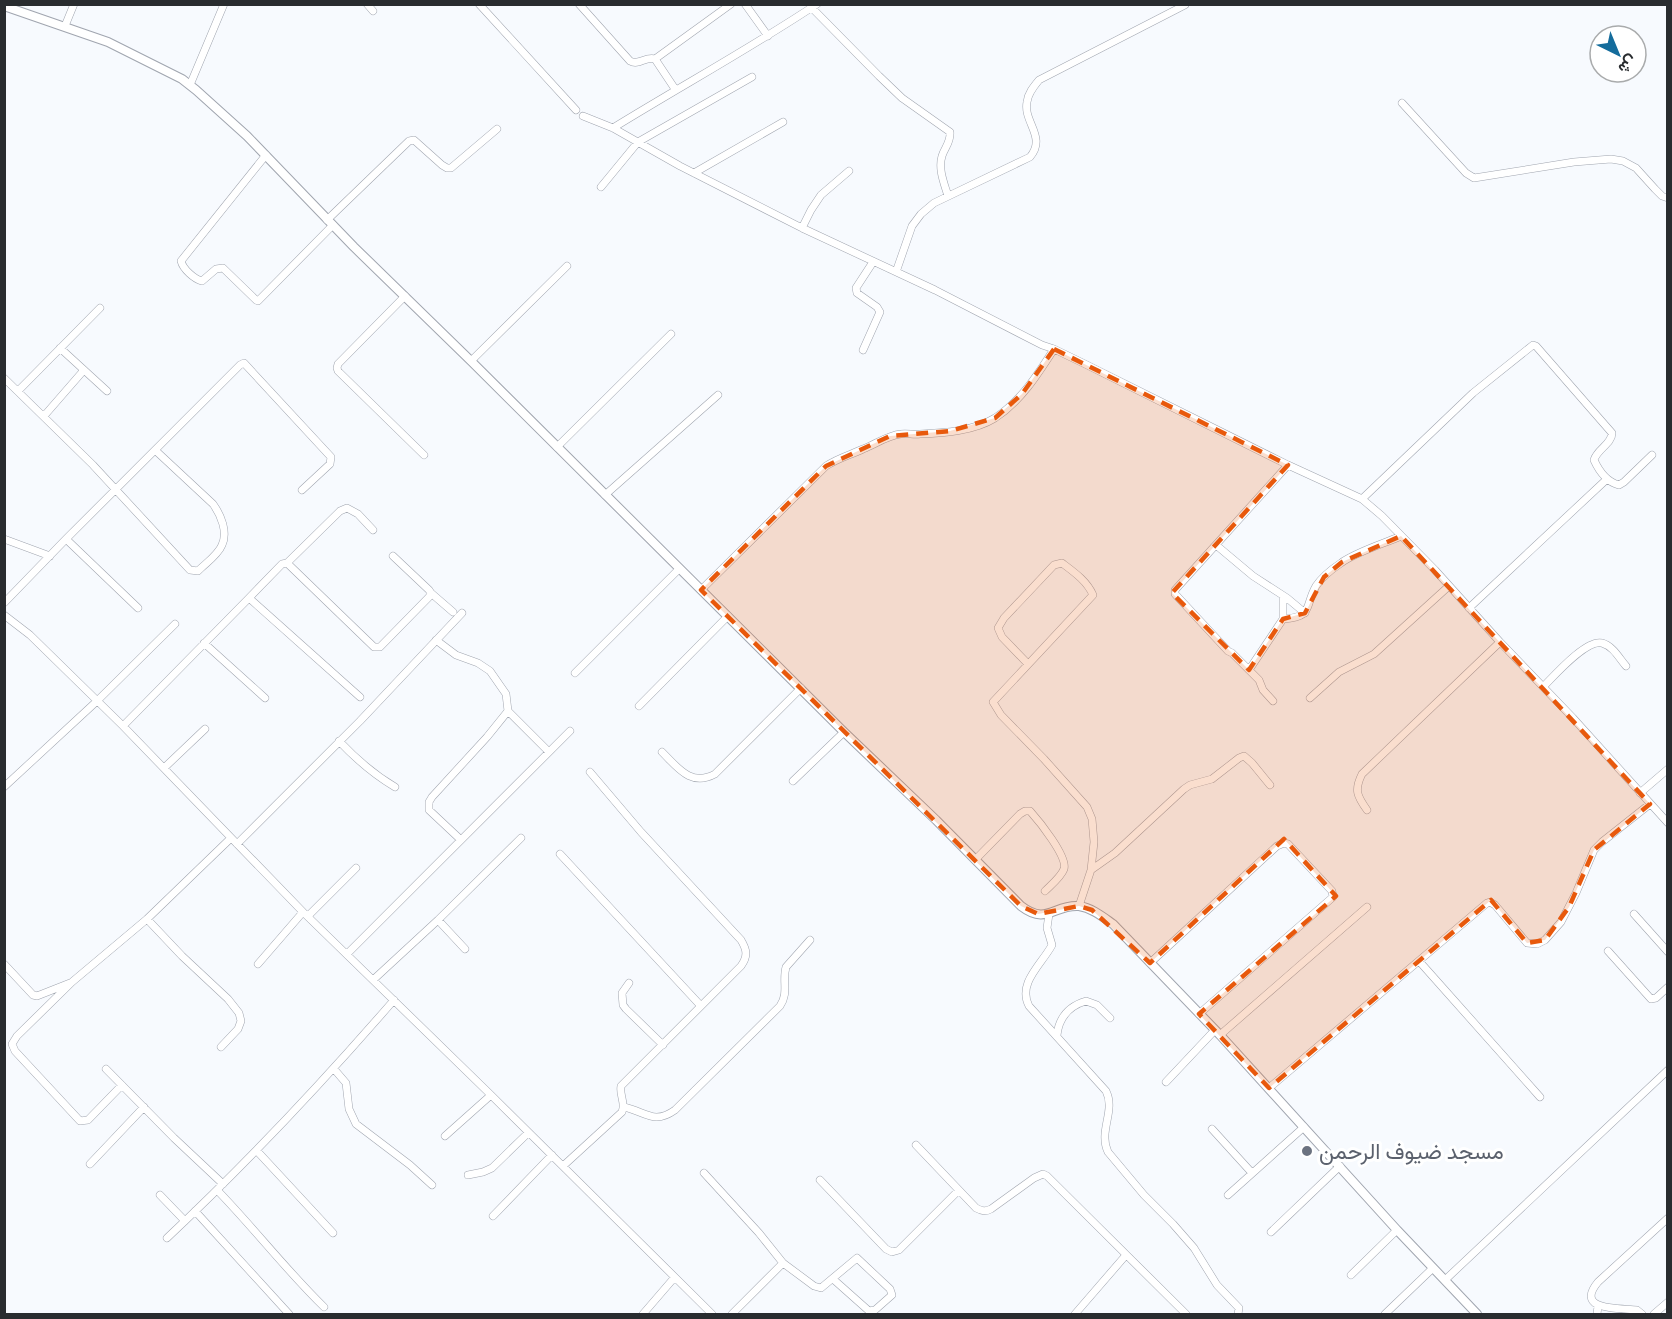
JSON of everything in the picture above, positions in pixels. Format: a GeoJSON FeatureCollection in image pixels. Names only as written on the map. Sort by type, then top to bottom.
{"type":"FeatureCollection","features":[{"type":"Feature","properties":{"kind":"street"},"geometry":{"type":"LineString","coordinates":[[65,26],[74,4]]}},
{"type":"Feature","properties":{"kind":"street"},"geometry":{"type":"LineString","coordinates":[[190,85],[224,4]]}},
{"type":"Feature","properties":{"kind":"street"},"geometry":{"type":"LineString","coordinates":[[478,4],[576,110]]}},
{"type":"Feature","properties":{"kind":"street"},"geometry":{"type":"LineString","coordinates":[[579,4],[634,63],[650,57],[655,58],[731,4]]}},
{"type":"Feature","properties":{"kind":"street"},"geometry":{"type":"LineString","coordinates":[[745,4],[768,36]]}},
{"type":"Feature","properties":{"kind":"street"},"geometry":{"type":"LineString","coordinates":[[896,272],[912,226],[921,214],[934,203],[1030,157],[1035,152],[1037,143],[1028,116],[1027,102],[1032,88],[1039,80],[1185,5]]}},
{"type":"Feature","properties":{"kind":"street"},"geometry":{"type":"LineString","coordinates":[[4,6],[108,42],[190,85],[266,155],[330,222],[679,569],[1026,910],[1038,914],[1049,914],[1079,906],[1103,916],[1269,1088],[1397,1230],[1477,1314]]}},
{"type":"Feature","properties":{"kind":"street"},"geometry":{"type":"LineString","coordinates":[[613,128],[815,6],[902,98],[950,132],[941,167],[948,196]]}},
{"type":"Feature","properties":{"kind":"street"},"geometry":{"type":"LineString","coordinates":[[655,58],[675,89]]}},
{"type":"Feature","properties":{"kind":"street"},"geometry":{"type":"LineString","coordinates":[[601,188],[638,142],[752,77]]}},
{"type":"Feature","properties":{"kind":"street"},"geometry":{"type":"LineString","coordinates":[[1402,103],[1466,173],[1474,178],[1574,162],[1611,159],[1623,161],[1636,168],[1662,196],[1668,198]]}},
{"type":"Feature","properties":{"kind":"street"},"geometry":{"type":"LineString","coordinates":[[583,116],[613,128],[694,173],[802,228],[935,290],[1042,345],[1362,499],[1449,586],[1668,823]]}},
{"type":"Feature","properties":{"kind":"street"},"geometry":{"type":"LineString","coordinates":[[694,173],[783,122]]}},
{"type":"Feature","properties":{"kind":"street"},"geometry":{"type":"LineString","coordinates":[[266,155],[181,261],[182,266],[202,281],[219,267],[223,268],[258,301],[330,222],[409,141],[414,140],[442,165],[451,168],[497,129]]}},
{"type":"Feature","properties":{"kind":"street"},"geometry":{"type":"LineString","coordinates":[[802,228],[821,195],[849,171]]}},
{"type":"Feature","properties":{"kind":"street"},"geometry":{"type":"LineString","coordinates":[[863,350],[880,312],[877,307],[857,293],[856,288],[873,262]]}},
{"type":"Feature","properties":{"kind":"street"},"geometry":{"type":"LineString","coordinates":[[471,361],[567,266]]}},
{"type":"Feature","properties":{"kind":"street"},"geometry":{"type":"LineString","coordinates":[[405,296],[338,364],[337,368],[424,455]]}},
{"type":"Feature","properties":{"kind":"street"},"geometry":{"type":"LineString","coordinates":[[18,391],[100,308]]}},
{"type":"Feature","properties":{"kind":"street"},"geometry":{"type":"LineString","coordinates":[[557,447],[671,334]]}},
{"type":"Feature","properties":{"kind":"street"},"geometry":{"type":"LineString","coordinates":[[1362,499],[1473,393],[1533,345],[1612,433],[1611,439],[1598,452],[1594,460],[1607,479],[1619,485],[1652,455]]}},
{"type":"Feature","properties":{"kind":"street"},"geometry":{"type":"LineString","coordinates":[[60,348],[107,391]]}},
{"type":"Feature","properties":{"kind":"street"},"geometry":{"type":"LineString","coordinates":[[701,590],[826,466],[890,436],[950,431],[980,425],[995,418],[1022,394],[1054,349]]}},
{"type":"Feature","properties":{"kind":"street"},"geometry":{"type":"LineString","coordinates":[[4,603],[244,363],[331,457],[330,464],[302,490]]}},
{"type":"Feature","properties":{"kind":"street"},"geometry":{"type":"LineString","coordinates":[[44,416],[84,370]]}},
{"type":"Feature","properties":{"kind":"street"},"geometry":{"type":"LineString","coordinates":[[4,378],[93,465],[190,570],[198,571],[223,544],[223,520],[213,504],[155,450]]}},
{"type":"Feature","properties":{"kind":"street"},"geometry":{"type":"LineString","coordinates":[[605,495],[718,395]]}},
{"type":"Feature","properties":{"kind":"street"},"geometry":{"type":"LineString","coordinates":[[1273,701],[1263,690],[1259,680],[1228,651],[1175,594],[1175,590],[1288,465]]}},
{"type":"Feature","properties":{"kind":"street"},"geometry":{"type":"LineString","coordinates":[[1469,608],[1607,479]]}},
{"type":"Feature","properties":{"kind":"street"},"geometry":{"type":"LineString","coordinates":[[123,726],[282,564],[287,563],[340,511],[347,508],[358,514],[373,530]]}},
{"type":"Feature","properties":{"kind":"street"},"geometry":{"type":"LineString","coordinates":[[1283,619],[1295,618],[1305,613],[1316,586],[1342,562],[1401,536]]}},
{"type":"Feature","properties":{"kind":"street"},"geometry":{"type":"LineString","coordinates":[[4,539],[50,556]]}},
{"type":"Feature","properties":{"kind":"street"},"geometry":{"type":"LineString","coordinates":[[66,539],[138,608]]}},
{"type":"Feature","properties":{"kind":"street"},"geometry":{"type":"LineString","coordinates":[[1216,545],[1253,576],[1305,613]]}},
{"type":"Feature","properties":{"kind":"street"},"geometry":{"type":"LineString","coordinates":[[393,556],[453,612]]}},
{"type":"Feature","properties":{"kind":"street"},"geometry":{"type":"LineString","coordinates":[[287,563],[374,647],[378,648],[431,593]]}},
{"type":"Feature","properties":{"kind":"street"},"geometry":{"type":"LineString","coordinates":[[1028,664],[1002,637],[998,628],[1004,618],[1054,566],[1062,563],[1089,587],[1093,595],[993,702],[1001,716],[1087,807],[1092,819],[1094,842],[1092,870],[1079,906]]}},
{"type":"Feature","properties":{"kind":"street"},"geometry":{"type":"LineString","coordinates":[[575,673],[679,569]]}},
{"type":"Feature","properties":{"kind":"street"},"geometry":{"type":"LineString","coordinates":[[1310,698],[1339,672],[1374,654],[1449,586]]}},
{"type":"Feature","properties":{"kind":"street"},"geometry":{"type":"LineString","coordinates":[[1249,670],[1283,619],[1282,596]]}},
{"type":"Feature","properties":{"kind":"street"},"geometry":{"type":"LineString","coordinates":[[249,598],[360,697]]}},
{"type":"Feature","properties":{"kind":"street"},"geometry":{"type":"LineString","coordinates":[[237,844],[462,613]]}},
{"type":"Feature","properties":{"kind":"street"},"geometry":{"type":"LineString","coordinates":[[4,615],[30,635],[98,701],[305,914],[712,1314]]}},
{"type":"Feature","properties":{"kind":"street"},"geometry":{"type":"LineString","coordinates":[[639,706],[728,616]]}},
{"type":"Feature","properties":{"kind":"street"},"geometry":{"type":"LineString","coordinates":[[4,787],[98,701],[174,624]]}},
{"type":"Feature","properties":{"kind":"street"},"geometry":{"type":"LineString","coordinates":[[436,640],[456,655],[478,663],[490,671],[506,694],[508,711],[549,752]]}},
{"type":"Feature","properties":{"kind":"street"},"geometry":{"type":"LineString","coordinates":[[1367,810],[1359,799],[1357,789],[1357,782],[1362,774],[1500,642]]}},
{"type":"Feature","properties":{"kind":"street"},"geometry":{"type":"LineString","coordinates":[[204,643],[266,698]]}},
{"type":"Feature","properties":{"kind":"street"},"geometry":{"type":"LineString","coordinates":[[1543,687],[1582,650],[1595,643],[1608,646],[1626,666]]}},
{"type":"Feature","properties":{"kind":"street"},"geometry":{"type":"LineString","coordinates":[[662,752],[686,774],[696,779],[705,779],[715,774],[801,688]]}},
{"type":"Feature","properties":{"kind":"street"},"geometry":{"type":"LineString","coordinates":[[461,840],[429,810],[429,802],[508,711]]}},
{"type":"Feature","properties":{"kind":"street"},"geometry":{"type":"LineString","coordinates":[[164,768],[205,729]]}},
{"type":"Feature","properties":{"kind":"street"},"geometry":{"type":"LineString","coordinates":[[347,954],[570,731]]}},
{"type":"Feature","properties":{"kind":"street"},"geometry":{"type":"LineString","coordinates":[[793,781],[844,732]]}},
{"type":"Feature","properties":{"kind":"street"},"geometry":{"type":"LineString","coordinates":[[339,741],[359,762],[395,787]]}},
{"type":"Feature","properties":{"kind":"street"},"geometry":{"type":"LineString","coordinates":[[1092,870],[1115,853],[1184,789],[1212,779],[1239,758],[1247,757],[1270,785]]}},
{"type":"Feature","properties":{"kind":"street"},"geometry":{"type":"LineString","coordinates":[[1640,793],[1668,769]]}},
{"type":"Feature","properties":{"kind":"street"},"geometry":{"type":"LineString","coordinates":[[563,1166],[617,1118],[624,1107],[621,1086],[746,960],[747,953],[745,946],[590,772]]}},
{"type":"Feature","properties":{"kind":"street"},"geometry":{"type":"LineString","coordinates":[[1269,1088],[1490,902],[1527,943],[1533,945],[1545,940],[1561,922],[1594,850],[1650,804]]}},
{"type":"Feature","properties":{"kind":"street"},"geometry":{"type":"LineString","coordinates":[[975,860],[1020,814],[1025,811],[1030,812],[1040,823],[1065,867],[1045,891]]}},
{"type":"Feature","properties":{"kind":"street"},"geometry":{"type":"LineString","coordinates":[[122,1085],[88,1120],[80,1120],[45,1084],[12,1044],[17,1036],[72,982],[147,919],[231,838]]}},
{"type":"Feature","properties":{"kind":"street"},"geometry":{"type":"LineString","coordinates":[[373,980],[438,920],[520,838]]}},
{"type":"Feature","properties":{"kind":"street"},"geometry":{"type":"LineString","coordinates":[[1150,963],[1277,846],[1288,844],[1332,891],[1333,897],[1199,1014]]}},
{"type":"Feature","properties":{"kind":"street"},"geometry":{"type":"LineString","coordinates":[[560,855],[701,1006]]}},
{"type":"Feature","properties":{"kind":"street"},"geometry":{"type":"LineString","coordinates":[[258,964],[305,914],[356,868]]}},
{"type":"Feature","properties":{"kind":"street"},"geometry":{"type":"LineString","coordinates":[[1166,1082],[1217,1033],[1367,907]]}},
{"type":"Feature","properties":{"kind":"street"},"geometry":{"type":"LineString","coordinates":[[1049,914],[1047,928],[1052,945],[1028,980],[1024,994],[1029,1006],[1106,1091],[1109,1110],[1104,1145],[1108,1152],[1144,1195],[1194,1248],[1217,1285],[1239,1308],[1238,1314]]}},
{"type":"Feature","properties":{"kind":"street"},"geometry":{"type":"LineString","coordinates":[[1634,914],[1668,952]]}},
{"type":"Feature","properties":{"kind":"street"},"geometry":{"type":"LineString","coordinates":[[147,919],[228,999],[239,1013],[241,1021],[238,1029],[221,1047]]}},
{"type":"Feature","properties":{"kind":"street"},"geometry":{"type":"LineString","coordinates":[[438,920],[465,949]]}},
{"type":"Feature","properties":{"kind":"street"},"geometry":{"type":"LineString","coordinates":[[624,1107],[660,1119],[667,1117],[675,1110],[780,1006],[785,997],[784,972],[786,967],[810,940]]}},
{"type":"Feature","properties":{"kind":"street"},"geometry":{"type":"LineString","coordinates":[[1608,951],[1651,999],[1656,998],[1668,987]]}},
{"type":"Feature","properties":{"kind":"street"},"geometry":{"type":"LineString","coordinates":[[1419,961],[1540,1097]]}},
{"type":"Feature","properties":{"kind":"street"},"geometry":{"type":"LineString","coordinates":[[4,964],[33,995],[37,996],[72,982]]}},
{"type":"Feature","properties":{"kind":"street"},"geometry":{"type":"LineString","coordinates":[[629,983],[622,993],[623,1005],[663,1045]]}},
{"type":"Feature","properties":{"kind":"street"},"geometry":{"type":"LineString","coordinates":[[167,1238],[257,1151],[334,1070],[394,1000]]}},
{"type":"Feature","properties":{"kind":"street"},"geometry":{"type":"LineString","coordinates":[[1057,1035],[1059,1022],[1063,1016],[1081,1002],[1092,1002],[1110,1018]]}},
{"type":"Feature","properties":{"kind":"street"},"geometry":{"type":"LineString","coordinates":[[106,1069],[223,1184]]}},
{"type":"Feature","properties":{"kind":"street"},"geometry":{"type":"LineString","coordinates":[[334,1070],[346,1083],[349,1109],[356,1124],[432,1185]]}},
{"type":"Feature","properties":{"kind":"street"},"geometry":{"type":"LineString","coordinates":[[1445,1280],[1668,1070]]}},
{"type":"Feature","properties":{"kind":"street"},"geometry":{"type":"LineString","coordinates":[[445,1136],[491,1095]]}},
{"type":"Feature","properties":{"kind":"street"},"geometry":{"type":"LineString","coordinates":[[90,1164],[144,1107]]}},
{"type":"Feature","properties":{"kind":"street"},"geometry":{"type":"LineString","coordinates":[[1228,1195],[1304,1127]]}},
{"type":"Feature","properties":{"kind":"street"},"geometry":{"type":"LineString","coordinates":[[1212,1129],[1252,1173]]}},
{"type":"Feature","properties":{"kind":"street"},"geometry":{"type":"LineString","coordinates":[[468,1175],[492,1168],[528,1133]]}},
{"type":"Feature","properties":{"kind":"street"},"geometry":{"type":"LineString","coordinates":[[916,1145],[976,1208],[985,1212],[1034,1178],[1043,1174],[1047,1176],[1186,1314]]}},
{"type":"Feature","properties":{"kind":"street"},"geometry":{"type":"LineString","coordinates":[[257,1151],[333,1233]]}},
{"type":"Feature","properties":{"kind":"street"},"geometry":{"type":"LineString","coordinates":[[493,1216],[552,1155]]}},
{"type":"Feature","properties":{"kind":"street"},"geometry":{"type":"LineString","coordinates":[[1271,1232],[1340,1166]]}},
{"type":"Feature","properties":{"kind":"street"},"geometry":{"type":"LineString","coordinates":[[704,1173],[783,1263],[817,1288],[824,1286],[857,1258],[890,1288],[892,1295],[875,1310],[869,1311],[833,1279]]}},
{"type":"Feature","properties":{"kind":"street"},"geometry":{"type":"LineString","coordinates":[[820,1180],[886,1249],[892,1252],[899,1250],[958,1190]]}},
{"type":"Feature","properties":{"kind":"street"},"geometry":{"type":"LineString","coordinates":[[217,1190],[242,1215],[310,1294],[324,1306]]}},
{"type":"Feature","properties":{"kind":"street"},"geometry":{"type":"LineString","coordinates":[[160,1196],[185,1221]]}},
{"type":"Feature","properties":{"kind":"street"},"geometry":{"type":"LineString","coordinates":[[195,1211],[289,1314]]}},
{"type":"Feature","properties":{"kind":"street"},"geometry":{"type":"LineString","coordinates":[[1642,1314],[1637,1310],[1598,1306],[1592,1300],[1591,1290],[1667,1219]]}},
{"type":"Feature","properties":{"kind":"street"},"geometry":{"type":"LineString","coordinates":[[1351,1275],[1397,1230]]}},
{"type":"Feature","properties":{"kind":"street"},"geometry":{"type":"LineString","coordinates":[[1075,1314],[1126,1255]]}},
{"type":"Feature","properties":{"kind":"street"},"geometry":{"type":"LineString","coordinates":[[732,1314],[783,1263]]}},
{"type":"Feature","properties":{"kind":"street"},"geometry":{"type":"LineString","coordinates":[[1385,1314],[1433,1268]]}},
{"type":"Feature","properties":{"kind":"street"},"geometry":{"type":"LineString","coordinates":[[643,1314],[674,1278]]}},
{"type":"Feature","properties":{"kind":"street"},"geometry":{"type":"LineString","coordinates":[[1654,1314],[1668,1302]]}},
{"type":"Feature","properties":{"kind":"street"},"geometry":{"type":"LineString","coordinates":[[1597,1314],[1598,1306]]}},
{"type":"Feature","properties":{"kind":"highlighted area"},"geometry":{"type":"Polygon","coordinates":[[[1054,349],[1288,465],[1172,593],[1249,670],[1283,619],[1305,613],[1324,577],[1342,562],[1401,536],[1650,804],[1594,850],[1569,907],[1545,940],[1527,943],[1491,900],[1269,1088],[1199,1014],[1336,896],[1284,839],[1150,963],[1092,910],[1079,906],[1038,914],[1021,906],[701,590],[826,466],[890,436],[950,431],[995,418],[1022,394],[1054,349]]]}},
{"type":"Feature","properties":{"kind":"place","name":"مسجد ضيوف الرحمن"},"geometry":{"type":"Point","coordinates":[1307,1151]}}]}
